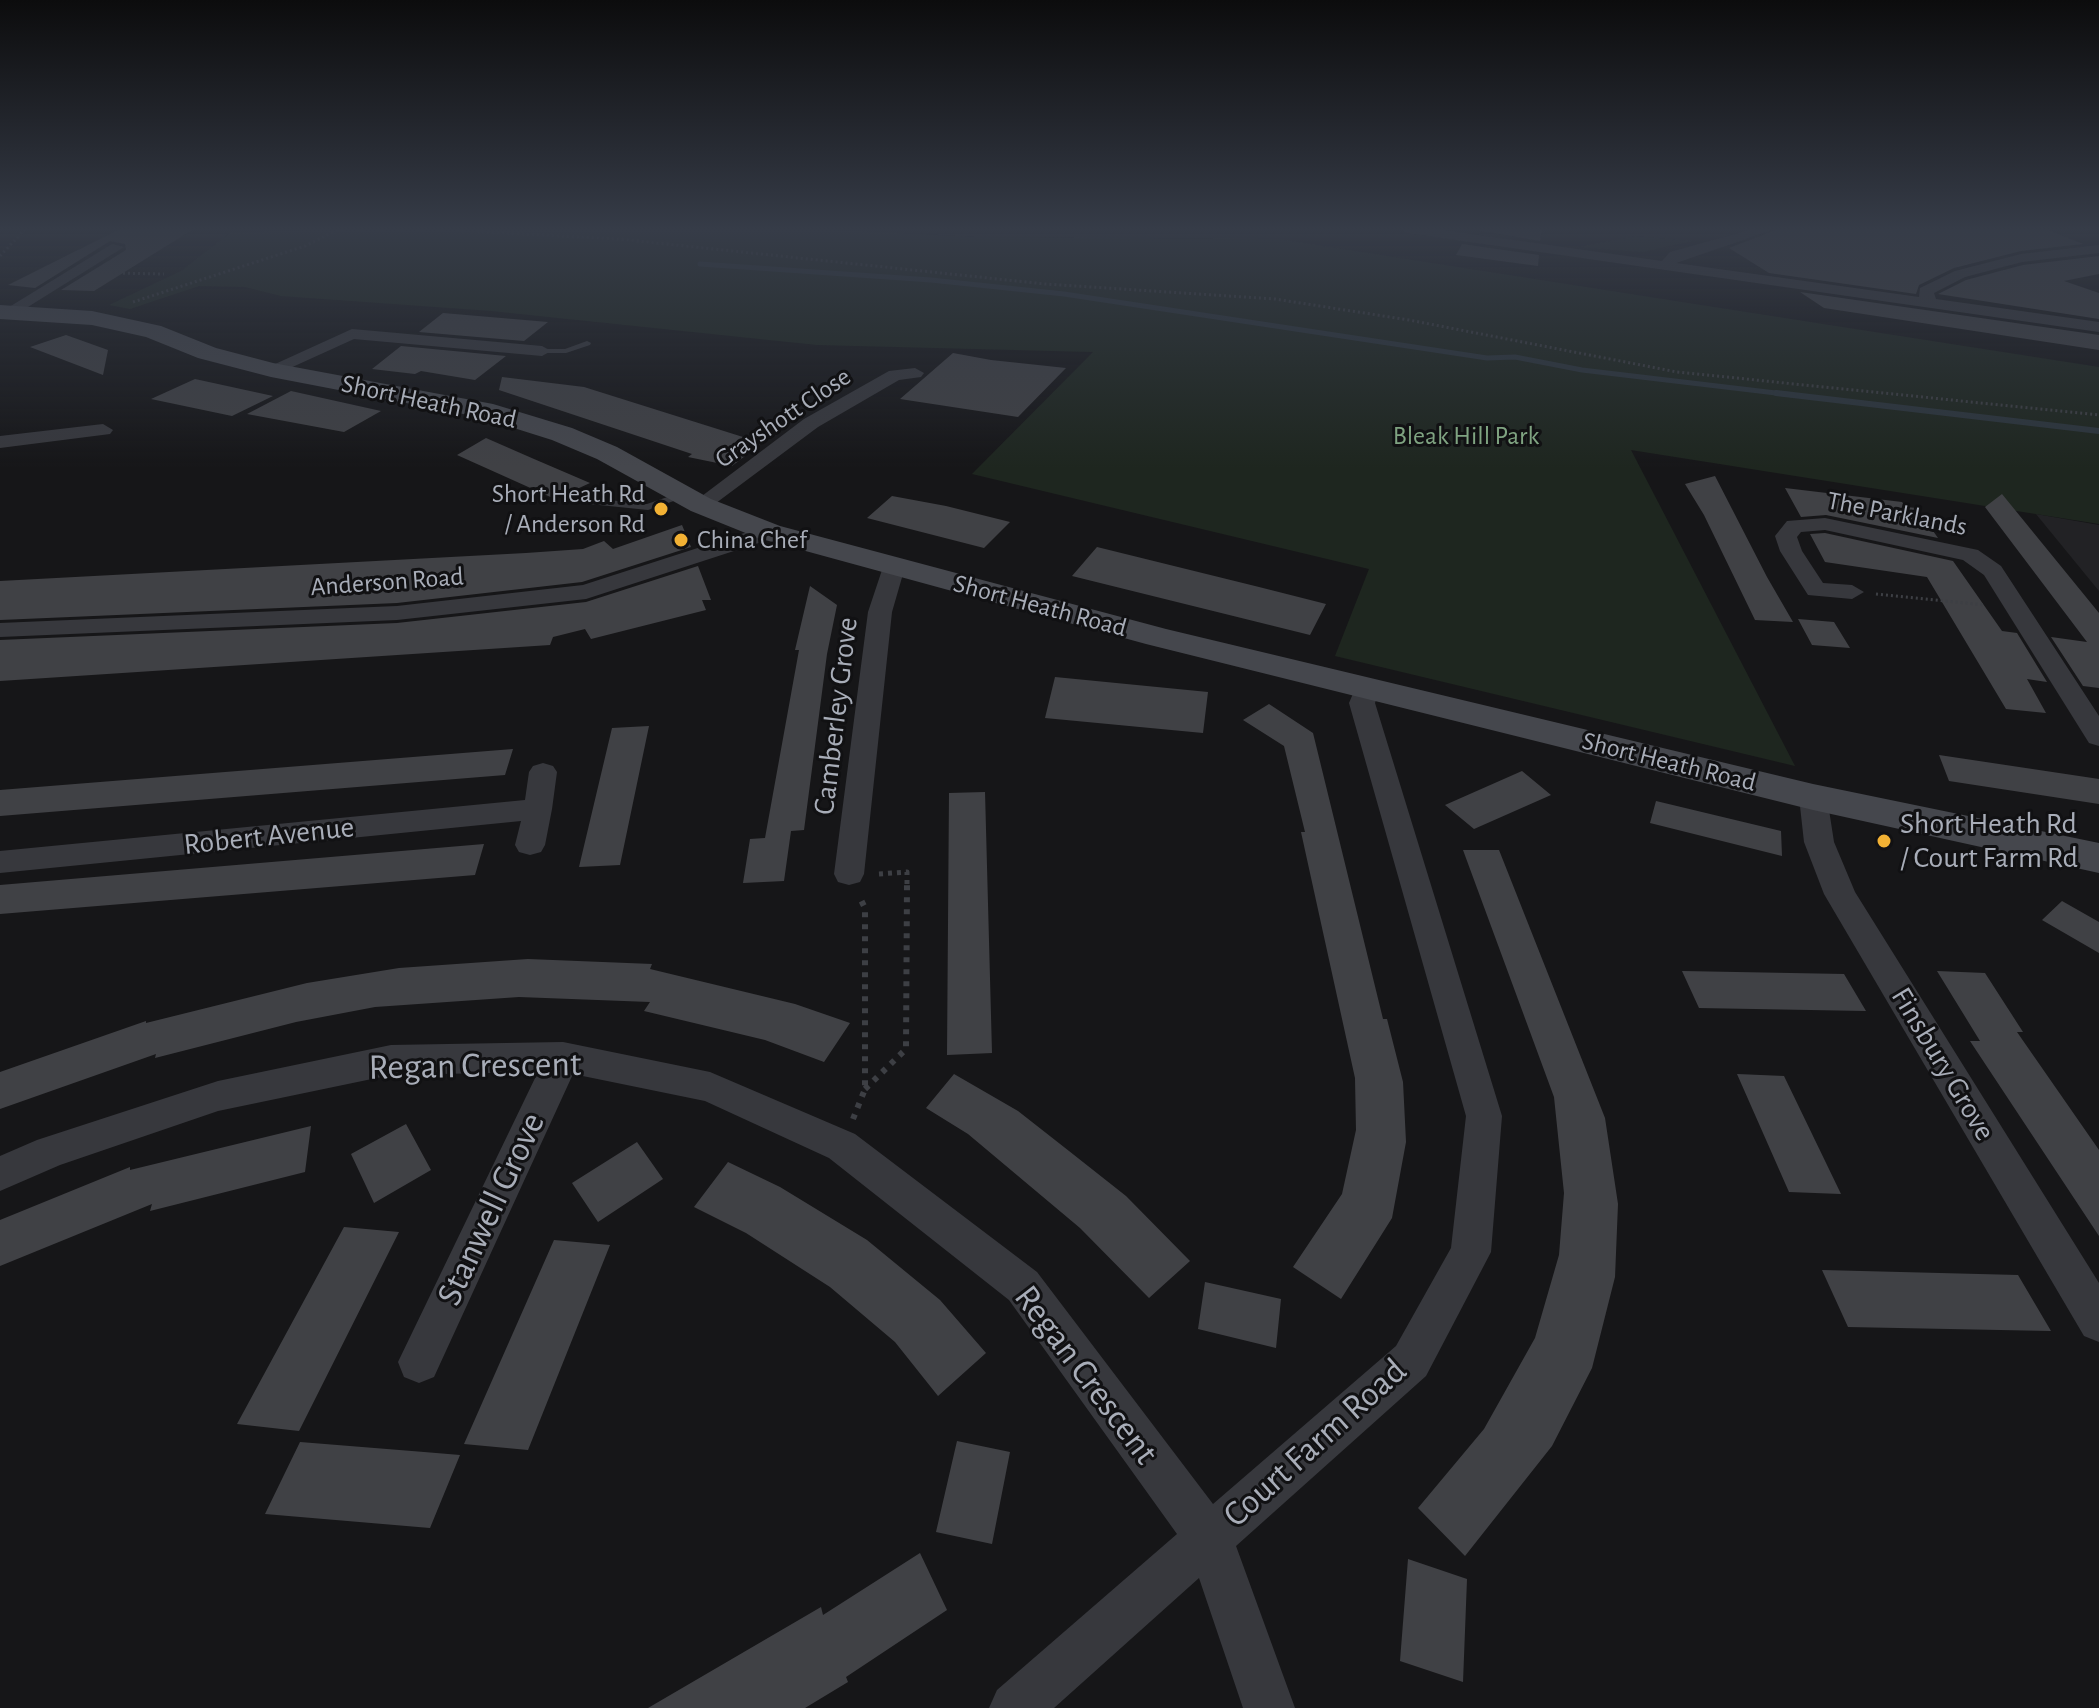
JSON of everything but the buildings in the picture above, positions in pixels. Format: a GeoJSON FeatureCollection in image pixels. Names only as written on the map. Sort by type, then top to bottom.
{"type":"FeatureCollection","features":[{"type":"Feature","properties":{"kind":"street"},"geometry":{"type":"LineString","coordinates":[[1979,309],[2099,327]]}},
{"type":"Feature","properties":{"kind":"street","name":"Short Heath Road"},"geometry":{"type":"LineString","coordinates":[[4,312],[92,318],[153,331],[207,353],[271,370],[484,410],[584,443],[691,500],[769,532],[894,567],[1367,688],[1813,797],[2099,858]]}},
{"type":"Feature","properties":{"kind":"street"},"geometry":{"type":"LineString","coordinates":[[468,345],[487,330]]}},
{"type":"Feature","properties":{"kind":"street"},"geometry":{"type":"LineString","coordinates":[[271,370],[352,334],[542,351]]}},
{"type":"Feature","properties":{"kind":"street","name":"Grayshott Close"},"geometry":{"type":"LineString","coordinates":[[691,500],[888,372],[915,373]]}},
{"type":"Feature","properties":{"kind":"street"},"geometry":{"type":"LineString","coordinates":[[0,442],[103,430]]}},
{"type":"Feature","properties":{"kind":"street","name":"The Parklands"},"geometry":{"type":"LineString","coordinates":[[1852,592],[1816,590],[1791,551],[1786,536],[1795,526],[1825,524],[1970,555],[1993,571],[2099,737]]}},
{"type":"Feature","properties":{"kind":"street","name":"Anderson Road"},"geometry":{"type":"LineString","coordinates":[[0,630],[397,613],[586,592],[769,532]]}},
{"type":"Feature","properties":{"kind":"street","name":"Camberley Grove"},"geometry":{"type":"LineString","coordinates":[[849,874],[880,612],[894,567]]}},
{"type":"Feature","properties":{"kind":"street","name":"Court Farm Road"},"geometry":{"type":"LineString","coordinates":[[1015,1708],[1411,1361],[1471,1252],[1484,1116],[1362,703],[1367,688]]}},
{"type":"Feature","properties":{"kind":"street"},"geometry":{"type":"LineString","coordinates":[[530,845],[543,772]]}},
{"type":"Feature","properties":{"kind":"street","name":"Finsbury Grove"},"geometry":{"type":"LineString","coordinates":[[1813,797],[1819,842],[1840,894],[2099,1321]]}},
{"type":"Feature","properties":{"kind":"street","name":"Robert Avenue"},"geometry":{"type":"LineString","coordinates":[[0,862],[538,809]]}},
{"type":"Feature","properties":{"kind":"street","name":"Regan Crescent"},"geometry":{"type":"LineString","coordinates":[[0,1174],[50,1152],[218,1096],[391,1060],[563,1057],[710,1087],[842,1146],[1023,1286],[1209,1538],[1269,1708]]}},
{"type":"Feature","properties":{"kind":"street","name":"Stanwell Grove"},"geometry":{"type":"LineString","coordinates":[[419,1362],[563,1057]]}},
{"type":"Feature","properties":{"kind":"lane"},"geometry":{"type":"LineString","coordinates":[[542,351],[566,351],[587,343]]}},
{"type":"Feature","properties":{"kind":"lane"},"geometry":{"type":"LineString","coordinates":[[570,499],[648,507],[691,500]]}},
{"type":"Feature","properties":{"kind":"path"},"geometry":{"type":"LineString","coordinates":[[92,318],[119,309]]}},
{"type":"Feature","properties":{"kind":"path"},"geometry":{"type":"LineString","coordinates":[[1337,309],[1661,369],[2099,415]]}},
{"type":"Feature","properties":{"kind":"path"},"geometry":{"type":"LineString","coordinates":[[1852,592],[2014,607]]}},
{"type":"Feature","properties":{"kind":"path"},"geometry":{"type":"LineString","coordinates":[[842,1146],[865,1089],[865,908],[849,874],[907,872],[906,1049],[865,1089]]}},
{"type":"Feature","properties":{"kind":"shaded area"},"geometry":{"type":"Polygon","coordinates":[[[2036,514],[2099,525],[2099,591],[2036,514]]]}},
{"type":"Feature","properties":{"kind":"green space","name":"Bleak Hill Park"},"geometry":{"type":"Polygon","coordinates":[[[459,309],[1725,309],[2099,367],[2099,524],[1631,450],[1795,766],[1335,656],[1369,569],[972,474],[1093,352],[817,345],[459,309]]]}},
{"type":"Feature","properties":{"kind":"waterway"},"geometry":{"type":"LineString","coordinates":[[1161,309],[1487,358],[1515,357],[1582,370],[1793,395]]}},
{"type":"Feature","properties":{"kind":"waterway"},"geometry":{"type":"LineString","coordinates":[[1776,393],[1793,395]]}},
{"type":"Feature","properties":{"kind":"waterway"},"geometry":{"type":"LineString","coordinates":[[1793,395],[2099,431]]}},
{"type":"Feature","properties":{"kind":"place","name":"Short Heath Rd / Anderson Rd"},"geometry":{"type":"Point","coordinates":[661,509]}},
{"type":"Feature","properties":{"kind":"place","name":"China Chef"},"geometry":{"type":"Point","coordinates":[681,540]}},
{"type":"Feature","properties":{"kind":"place","name":"Short Heath Rd / Court Farm Rd"},"geometry":{"type":"Point","coordinates":[1884,841]}}]}
